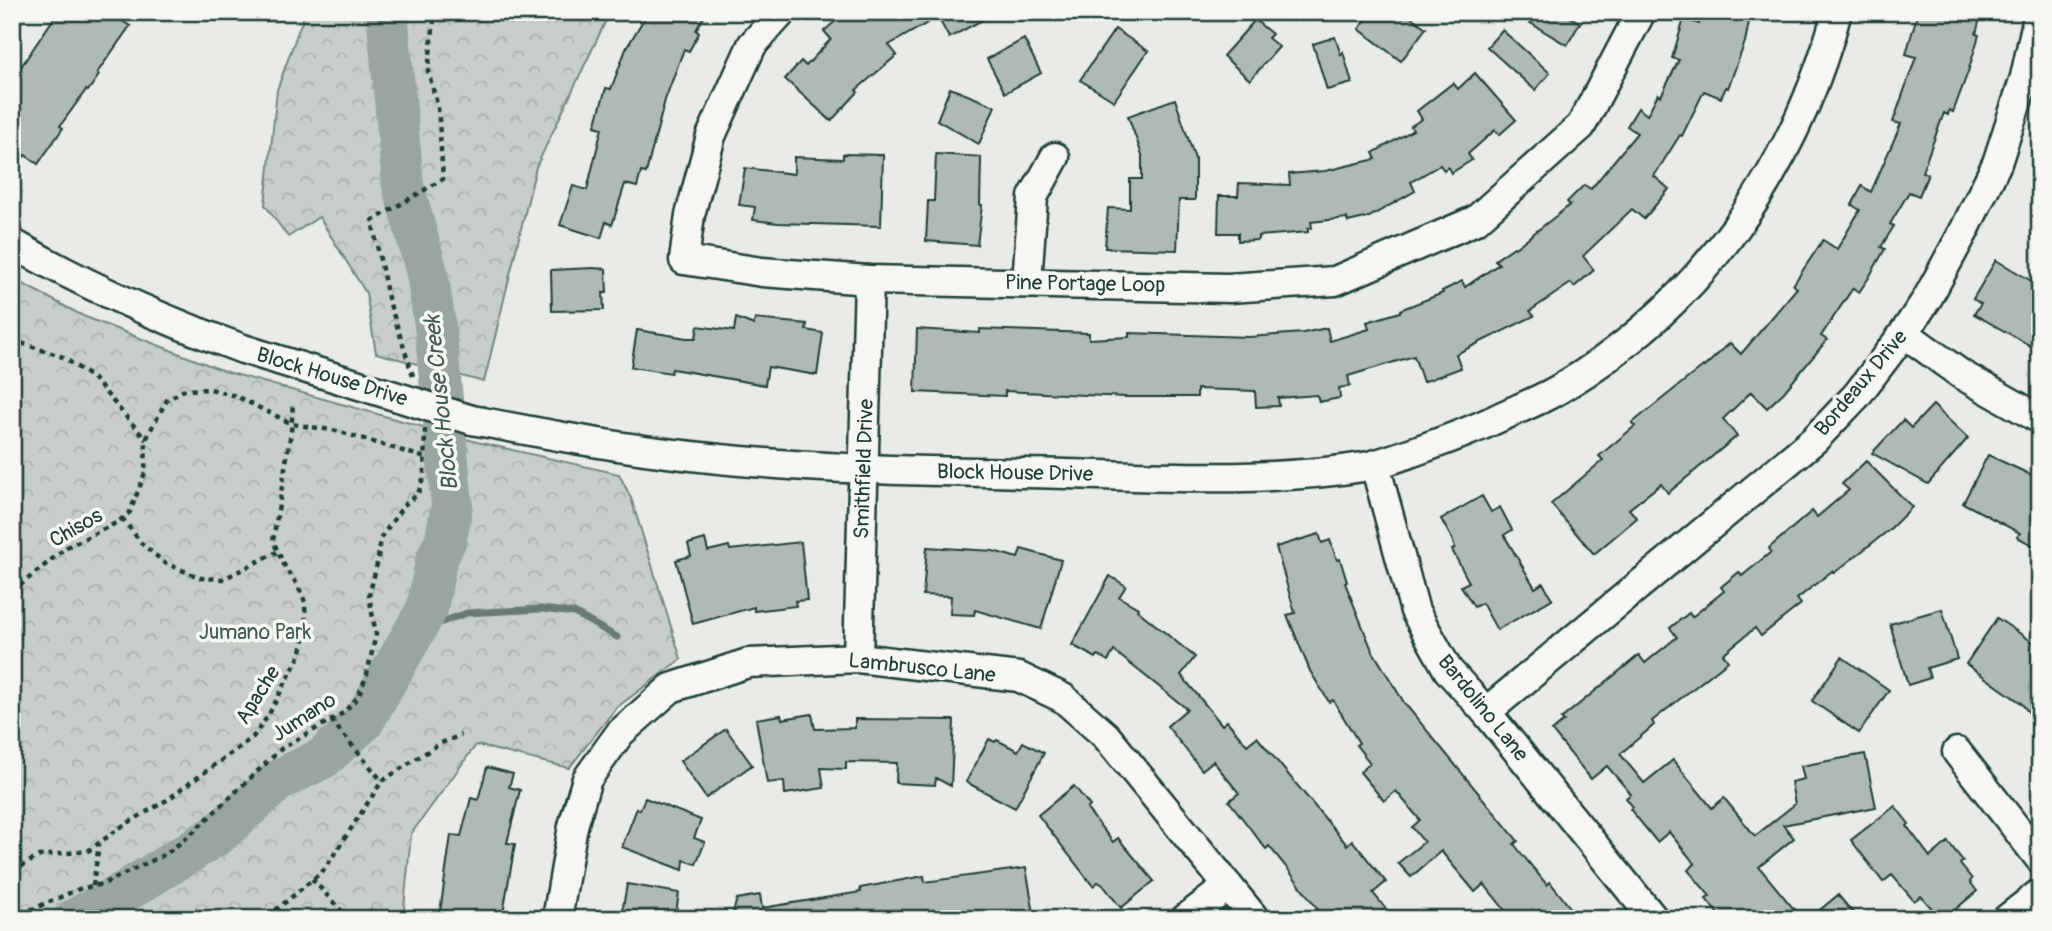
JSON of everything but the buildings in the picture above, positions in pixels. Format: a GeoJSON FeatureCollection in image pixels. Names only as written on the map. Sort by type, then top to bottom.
{"type":"FeatureCollection","features":[{"type":"Feature","properties":{"kind":"street","name":"Pine Portage Loop"},"geometry":{"type":"LineString","coordinates":[[782,12],[752,45],[711,135],[690,215],[684,260],[762,272],[869,280],[1229,288],[1335,281],[1476,220],[1581,126],[1641,12]]}},
{"type":"Feature","properties":{"kind":"street","name":"Block House Drive"},"geometry":{"type":"LineString","coordinates":[[12,243],[59,271],[124,302],[243,349],[472,420],[607,445],[696,457],[864,470],[1210,477],[1300,476],[1375,465],[1462,435],[1560,389],[1621,346],[1666,308],[1704,268],[1742,220],[1774,171],[1804,110],[1823,62],[1837,12]]}},
{"type":"Feature","properties":{"kind":"street","name":"Bordeaux Drive"},"geometry":{"type":"LineString","coordinates":[[1486,712],[1814,440],[1857,395],[1927,299],[1997,163],[2032,79],[2039,12]]}},
{"type":"Feature","properties":{"kind":"street"},"geometry":{"type":"LineString","coordinates":[[1027,282],[1033,197],[1055,157]]}},
{"type":"Feature","properties":{"kind":"street","name":"Smithfield Drive"},"geometry":{"type":"LineString","coordinates":[[858,659],[869,280]]}},
{"type":"Feature","properties":{"kind":"street"},"geometry":{"type":"LineString","coordinates":[[1904,333],[1962,376],[2040,419]]}},
{"type":"Feature","properties":{"kind":"street","name":"Bardolino Lane"},"geometry":{"type":"LineString","coordinates":[[1375,465],[1415,611],[1448,670],[1486,712],[1654,919]]}},
{"type":"Feature","properties":{"kind":"street","name":"Lambrusco Lane"},"geometry":{"type":"LineString","coordinates":[[557,919],[573,826],[587,779],[620,733],[671,688],[748,663],[858,659],[1019,677],[1063,698],[1106,736],[1255,919]]}},
{"type":"Feature","properties":{"kind":"street"},"geometry":{"type":"LineString","coordinates":[[1957,752],[2040,859]]}},
{"type":"Feature","properties":{"kind":"street"},"geometry":{"type":"LineString","coordinates":[[1185,919],[1228,886]]}},
{"type":"Feature","properties":{"kind":"street"},"geometry":{"type":"LineString","coordinates":[[2007,919],[2040,893]]}},
{"type":"Feature","properties":{"kind":"path"},"geometry":{"type":"LineString","coordinates":[[414,378],[388,298],[372,221],[443,179],[438,107],[428,71],[435,12]]}},
{"type":"Feature","properties":{"kind":"path"},"geometry":{"type":"LineString","coordinates":[[12,340],[63,357],[94,379],[146,440],[167,400],[184,390],[210,389],[236,396],[292,424],[338,431],[426,458]]}},
{"type":"Feature","properties":{"kind":"path","name":"Apache"},"geometry":{"type":"LineString","coordinates":[[12,872],[39,856],[88,851],[167,800],[253,737],[268,716],[300,654],[306,631],[305,602],[273,541],[293,403]]}},
{"type":"Feature","properties":{"kind":"path","name":"Jumano"},"geometry":{"type":"LineString","coordinates":[[12,918],[79,889],[103,884],[166,854],[190,835],[281,749],[343,713],[358,697],[367,674],[376,634],[369,596],[380,539],[404,505],[418,494],[426,458],[425,428]]}},
{"type":"Feature","properties":{"kind":"path","name":"Chisos"},"geometry":{"type":"LineString","coordinates":[[12,592],[67,547],[130,512],[145,473],[146,440]]}},
{"type":"Feature","properties":{"kind":"path"},"geometry":{"type":"LineString","coordinates":[[122,518],[142,544],[165,564],[201,578],[223,579],[277,552]]}},
{"type":"Feature","properties":{"kind":"path"},"geometry":{"type":"LineString","coordinates":[[331,720],[382,781]]}},
{"type":"Feature","properties":{"kind":"path"},"geometry":{"type":"LineString","coordinates":[[270,919],[276,910],[324,870],[382,781],[439,744],[461,735]]}},
{"type":"Feature","properties":{"kind":"path"},"geometry":{"type":"LineString","coordinates":[[93,886],[99,843]]}},
{"type":"Feature","properties":{"kind":"path"},"geometry":{"type":"LineString","coordinates":[[312,879],[349,919]]}},
{"type":"Feature","properties":{"kind":"green space"},"geometry":{"type":"Polygon","coordinates":[[[305,12],[610,12],[536,167],[484,382],[376,353],[366,293],[319,217],[288,237],[265,205],[277,90],[305,12]]]}},
{"type":"Feature","properties":{"kind":"green space","name":"Jumano Park"},"geometry":{"type":"Polygon","coordinates":[[[12,278],[83,316],[224,371],[477,442],[619,474],[631,498],[681,659],[616,708],[569,768],[476,745],[411,834],[403,919],[12,919],[12,278]]]}},
{"type":"Feature","properties":{"kind":"waterway","name":"Block House Creek"},"geometry":{"type":"LineString","coordinates":[[75,919],[113,899],[217,835],[279,780],[323,758],[363,722],[427,609],[436,561],[446,539],[452,505],[435,325],[427,273],[403,185],[387,12]]}},
{"type":"Feature","properties":{"kind":"waterway"},"geometry":{"type":"LineString","coordinates":[[414,632],[467,613],[542,609],[574,613],[617,637]]}}]}
